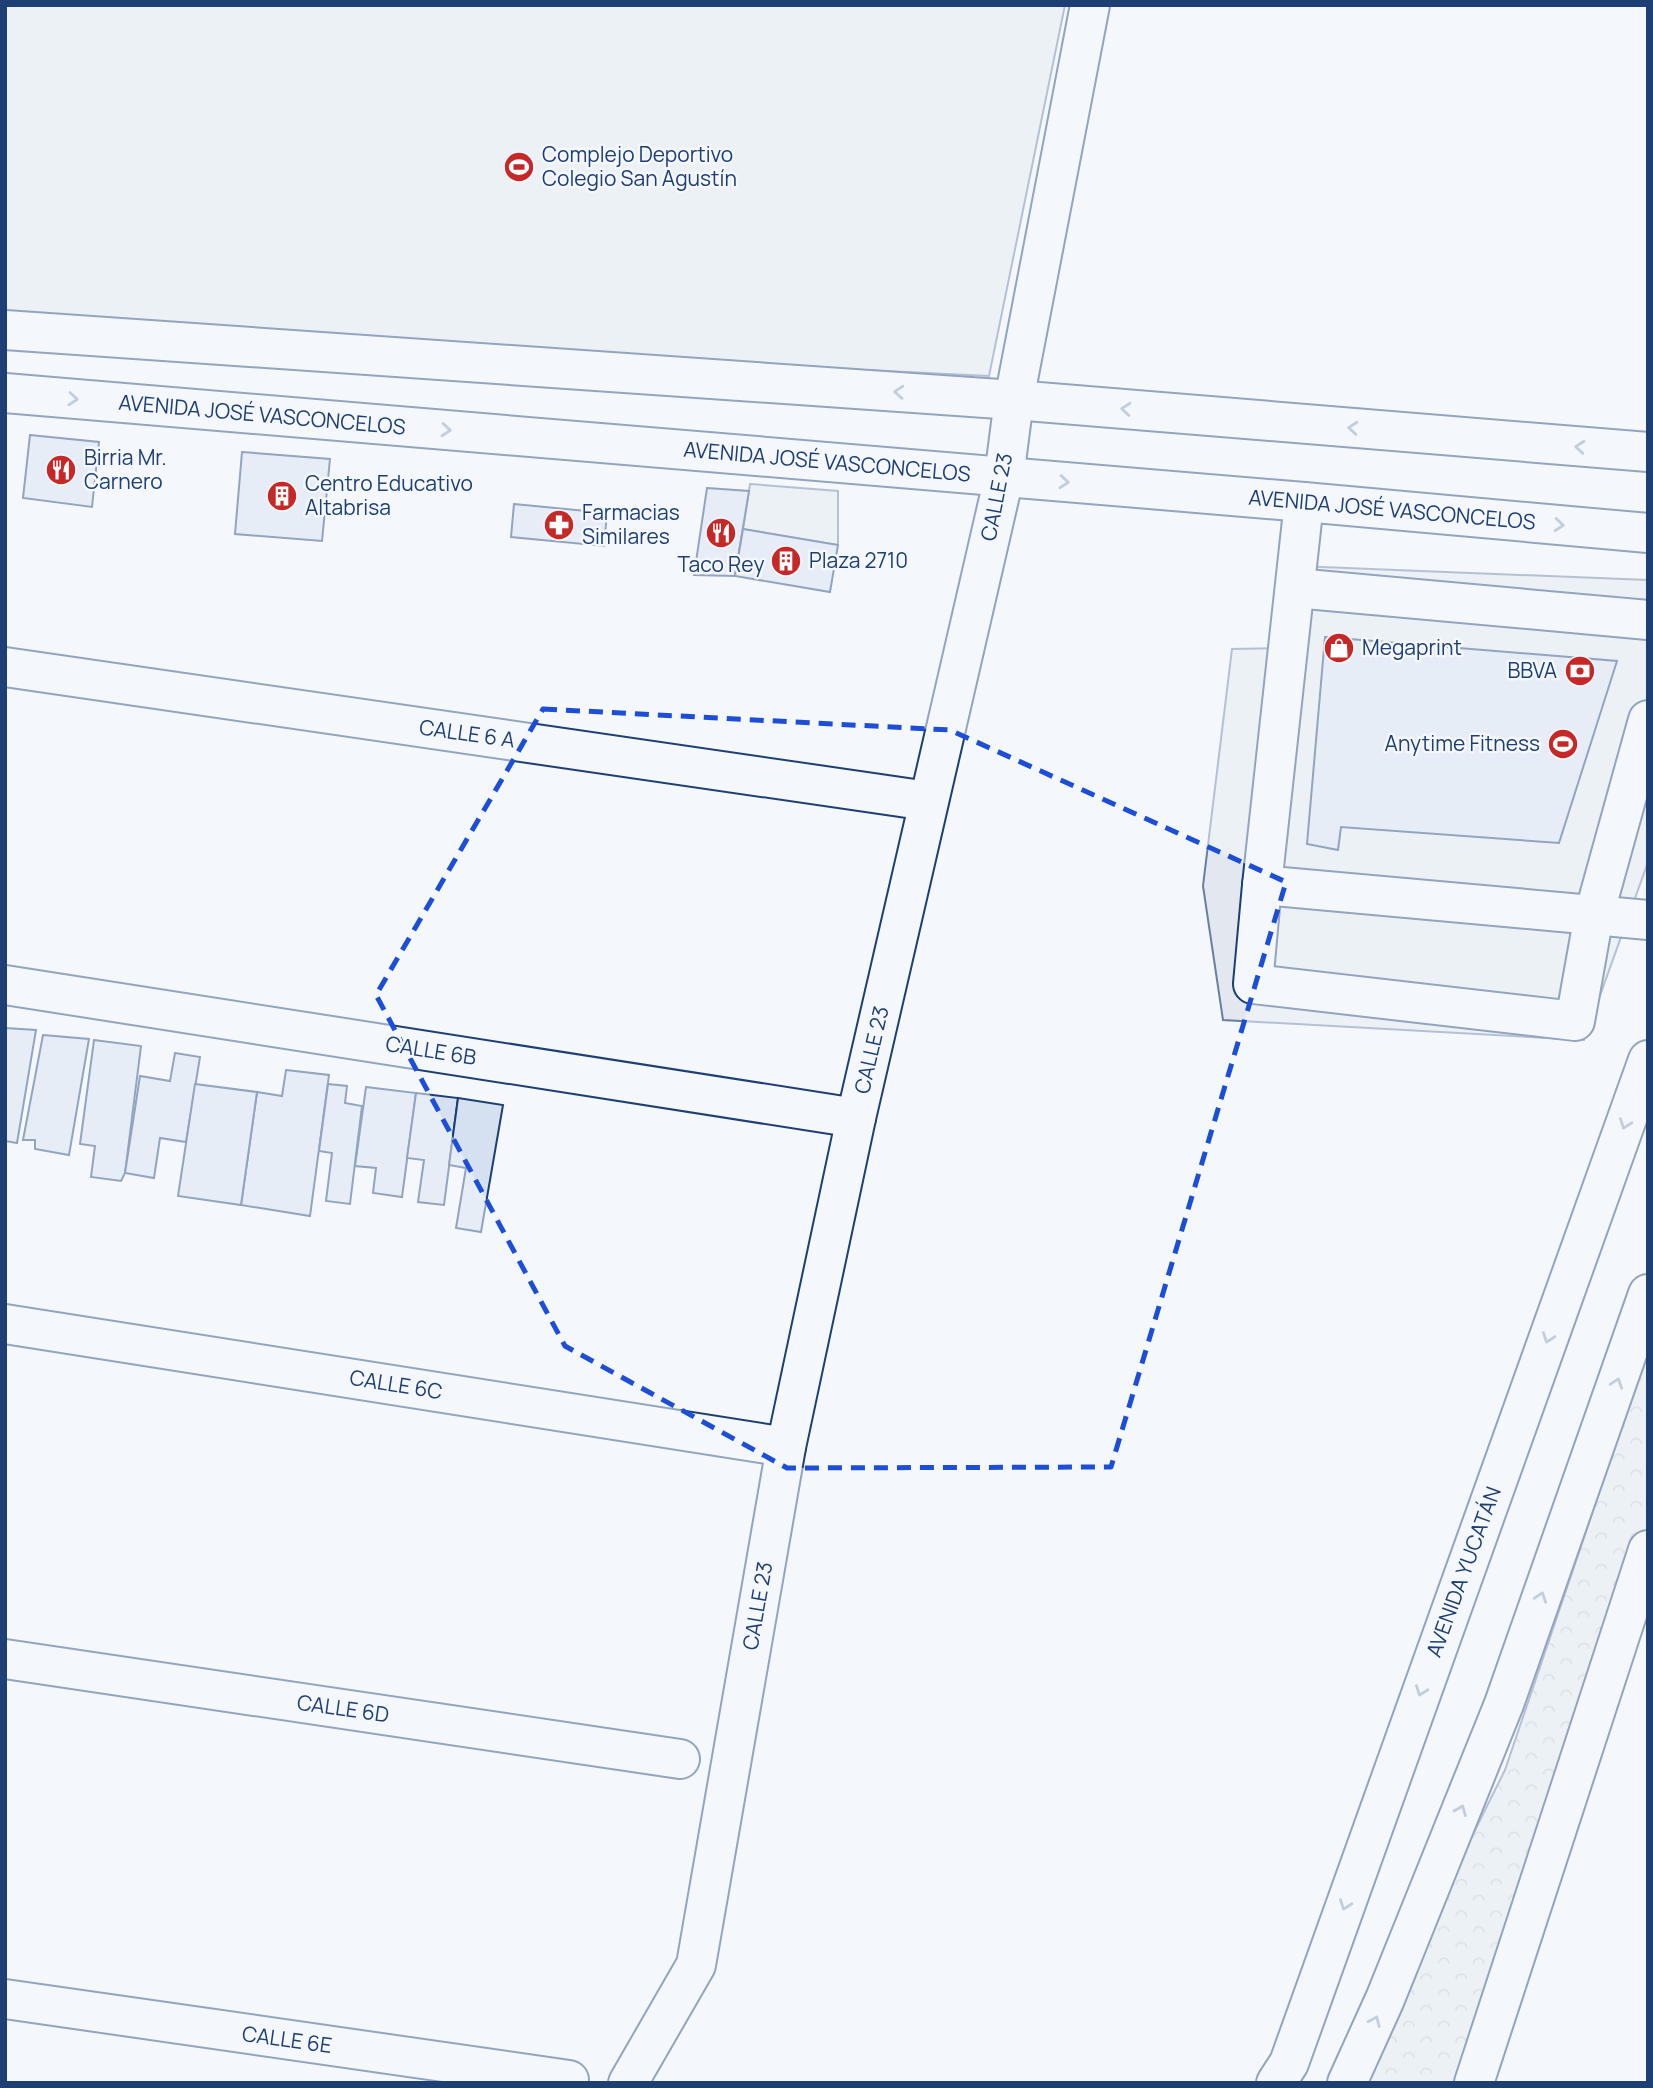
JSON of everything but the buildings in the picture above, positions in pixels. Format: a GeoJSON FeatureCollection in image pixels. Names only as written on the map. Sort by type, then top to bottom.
{"type":"FeatureCollection","features":[{"type":"Feature","properties":{"kind":"street","name":"CALLE 23"},"geometry":{"type":"LineString","coordinates":[[628,2083],[696,1965],[786,1447],[856,1118],[1003,477],[1014,400],[1090,5]]}},
{"type":"Feature","properties":{"kind":"street"},"geometry":{"type":"LineString","coordinates":[[5,331],[1014,400],[1648,452]]}},
{"type":"Feature","properties":{"kind":"street","name":"AVENIDA JOSÉ VASCONCELOS"},"geometry":{"type":"LineString","coordinates":[[5,393],[1648,533]]}},
{"type":"Feature","properties":{"kind":"street"},"geometry":{"type":"LineString","coordinates":[[1304,502],[1262,885],[1254,984],[1575,1021],[1594,915],[1648,720]]}},
{"type":"Feature","properties":{"kind":"street"},"geometry":{"type":"LineString","coordinates":[[1294,588],[1648,620]]}},
{"type":"Feature","properties":{"kind":"street","name":"CALLE 6 A"},"geometry":{"type":"LineString","coordinates":[[5,667],[928,801]]}},
{"type":"Feature","properties":{"kind":"street"},"geometry":{"type":"LineString","coordinates":[[1262,885],[1648,920]]}},
{"type":"Feature","properties":{"kind":"street","name":"CALLE 6B"},"geometry":{"type":"LineString","coordinates":[[5,985],[856,1118]]}},
{"type":"Feature","properties":{"kind":"street","name":"AVENIDA YUCATÁN"},"geometry":{"type":"LineString","coordinates":[[1276,2083],[1289,2063],[1648,1060]]}},
{"type":"Feature","properties":{"kind":"street"},"geometry":{"type":"LineString","coordinates":[[1347,2083],[1385,1999],[1504,1704],[1648,1294]]}},
{"type":"Feature","properties":{"kind":"street","name":"CALLE 6C"},"geometry":{"type":"LineString","coordinates":[[5,1324],[786,1447]]}},
{"type":"Feature","properties":{"kind":"street"},"geometry":{"type":"LineString","coordinates":[[1474,2083],[1648,1550]]}},
{"type":"Feature","properties":{"kind":"street","name":"CALLE 6D"},"geometry":{"type":"LineString","coordinates":[[5,1659],[680,1759]]}},
{"type":"Feature","properties":{"kind":"street","name":"CALLE 6E"},"geometry":{"type":"LineString","coordinates":[[5,1999],[569,2080]]}},
{"type":"Feature","properties":{"kind":"highlighted area"},"geometry":{"type":"Polygon","coordinates":[[[543,709],[950,730],[1286,882],[1111,1467],[787,1468],[565,1346],[376,995],[543,709]]]}},
{"type":"Feature","properties":{"kind":"green space","name":"Complejo Deportivo Colegio San Agustín"},"geometry":{"type":"Polygon","coordinates":[[[5,5],[1065,5],[989,376],[5,328],[5,5]]]}},
{"type":"Feature","properties":{"kind":"green space"},"geometry":{"type":"Polygon","coordinates":[[[1648,1349],[1648,1571],[1475,2083],[1349,2083],[1505,1770],[1648,1349]]]}},
{"type":"Feature","properties":{"kind":"shaded area"},"geometry":{"type":"Polygon","coordinates":[[[750,484],[838,491],[838,545],[743,529],[750,484]]]}},
{"type":"Feature","properties":{"kind":"shaded area"},"geometry":{"type":"Polygon","coordinates":[[[1297,566],[1648,580],[1648,862],[1584,1040],[1223,1020],[1203,886],[1232,649],[1288,648],[1297,566]]]}},
{"type":"Feature","properties":{"kind":"place","name":"Complejo Deportivo Colegio San Agustín"},"geometry":{"type":"Point","coordinates":[519,167]}},
{"type":"Feature","properties":{"kind":"place","name":"Birria Mr. Carnero"},"geometry":{"type":"Point","coordinates":[61,470]}},
{"type":"Feature","properties":{"kind":"place","name":"Centro Educativo Altabrisa"},"geometry":{"type":"Point","coordinates":[282,496]}},
{"type":"Feature","properties":{"kind":"place","name":"Farmacias Similares"},"geometry":{"type":"Point","coordinates":[559,525]}},
{"type":"Feature","properties":{"kind":"place","name":"Taco Rey"},"geometry":{"type":"Point","coordinates":[721,533]}},
{"type":"Feature","properties":{"kind":"place","name":"Plaza 2710"},"geometry":{"type":"Point","coordinates":[786,561]}},
{"type":"Feature","properties":{"kind":"place","name":"Megaprint"},"geometry":{"type":"Point","coordinates":[1339,648]}},
{"type":"Feature","properties":{"kind":"place","name":"BBVA"},"geometry":{"type":"Point","coordinates":[1580,671]}},
{"type":"Feature","properties":{"kind":"place","name":"Anytime Fitness"},"geometry":{"type":"Point","coordinates":[1563,744]}}]}
